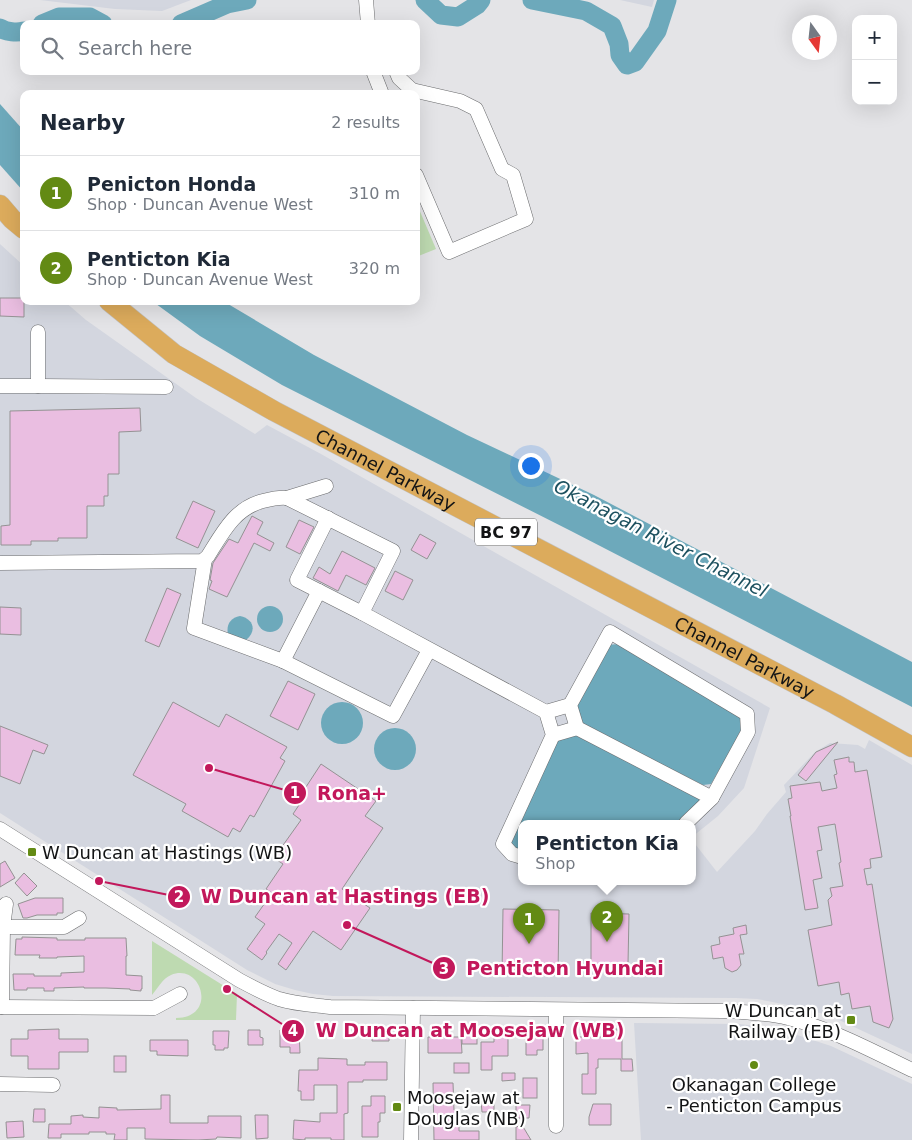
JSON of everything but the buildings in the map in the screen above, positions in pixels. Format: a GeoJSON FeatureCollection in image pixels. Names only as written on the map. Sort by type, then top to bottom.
{"type":"FeatureCollection","features":[{"type":"Feature","properties":{"kind":"highway"},"geometry":{"type":"LineString","coordinates":[[0,205],[20,225]]}},
{"type":"Feature","properties":{"kind":"highway","name":"Channel Parkway"},"geometry":{"type":"LineString","coordinates":[[114,305],[174,354],[274,411],[826,699],[912,747]]}},
{"type":"Feature","properties":{"kind":"street"},"geometry":{"type":"LineString","coordinates":[[366,0],[368,20]]}},
{"type":"Feature","properties":{"kind":"street"},"geometry":{"type":"LineString","coordinates":[[374,75],[380,90]]}},
{"type":"Feature","properties":{"kind":"street"},"geometry":{"type":"LineString","coordinates":[[398,75],[412,90]]}},
{"type":"Feature","properties":{"kind":"street"},"geometry":{"type":"LineString","coordinates":[[420,92],[460,101],[476,109],[502,169],[513,175],[526,219],[449,252],[420,184]]}},
{"type":"Feature","properties":{"kind":"street"},"geometry":{"type":"LineString","coordinates":[[38,332],[38,386]]}},
{"type":"Feature","properties":{"kind":"street"},"geometry":{"type":"LineString","coordinates":[[0,386],[166,387]]}},
{"type":"Feature","properties":{"kind":"street"},"geometry":{"type":"LineString","coordinates":[[326,486],[286,498],[275,498],[252,504],[238,514],[227,526],[205,559],[194,628],[283,660],[393,716],[429,650]]}},
{"type":"Feature","properties":{"kind":"street"},"geometry":{"type":"LineString","coordinates":[[286,498],[393,551],[362,613]]}},
{"type":"Feature","properties":{"kind":"street"},"geometry":{"type":"LineString","coordinates":[[328,518],[296,580],[362,613],[546,712],[570,706]]}},
{"type":"Feature","properties":{"kind":"street"},"geometry":{"type":"LineString","coordinates":[[0,563],[196,562],[205,559]]}},
{"type":"Feature","properties":{"kind":"street"},"geometry":{"type":"LineString","coordinates":[[283,660],[319,591]]}},
{"type":"Feature","properties":{"kind":"street"},"geometry":{"type":"LineString","coordinates":[[577,728],[570,706],[610,632],[747,714],[748,732],[712,798],[689,820]]}},
{"type":"Feature","properties":{"kind":"street"},"geometry":{"type":"LineString","coordinates":[[518,855],[512,854],[503,844],[553,735],[546,712]]}},
{"type":"Feature","properties":{"kind":"street"},"geometry":{"type":"LineString","coordinates":[[553,735],[577,728],[712,798]]}},
{"type":"Feature","properties":{"kind":"street"},"geometry":{"type":"LineString","coordinates":[[0,828],[239,980],[259,991],[280,999],[330,1007],[723,1011],[766,1014],[824,1029],[912,1070]]}},
{"type":"Feature","properties":{"kind":"street"},"geometry":{"type":"LineString","coordinates":[[6,904],[3,927],[1,1007],[154,1008],[180,994]]}},
{"type":"Feature","properties":{"kind":"street"},"geometry":{"type":"LineString","coordinates":[[3,927],[64,927],[79,918]]}},
{"type":"Feature","properties":{"kind":"street"},"geometry":{"type":"LineString","coordinates":[[411,1140],[412,1008]]}},
{"type":"Feature","properties":{"kind":"street"},"geometry":{"type":"LineString","coordinates":[[556,1010],[556,1126]]}},
{"type":"Feature","properties":{"kind":"street"},"geometry":{"type":"LineString","coordinates":[[0,1084],[53,1085]]}},
{"type":"Feature","properties":{"kind":"shaded area"},"geometry":{"type":"Polygon","coordinates":[[[40,0],[191,0],[162,11],[115,9],[40,0]]]}},
{"type":"Feature","properties":{"kind":"shaded area"},"geometry":{"type":"Polygon","coordinates":[[[620,0],[654,0],[652,7],[620,0]]]}},
{"type":"Feature","properties":{"kind":"shaded area"},"geometry":{"type":"Polygon","coordinates":[[[0,244],[20,262],[20,305],[69,305],[86,320],[196,398],[255,434],[267,425],[770,708],[744,788],[718,816],[696,834],[696,820],[518,820],[518,885],[696,885],[696,845],[717,872],[755,831],[786,792],[784,785],[815,752],[830,743],[858,745],[865,749],[869,740],[912,765],[912,1054],[820,1013],[757,999],[333,996],[295,990],[275,984],[247,970],[0,813],[0,244]]]}},
{"type":"Feature","properties":{"kind":"shaded area","name":"Okanagan College - Penticton Campus"},"geometry":{"type":"Polygon","coordinates":[[[634,1023],[739,1024],[791,1033],[831,1046],[912,1084],[912,1140],[641,1140],[634,1023]]]}},
{"type":"Feature","properties":{"kind":"green space"},"geometry":{"type":"Polygon","coordinates":[[[420,211],[436,249],[420,255],[420,211]]]}},
{"type":"Feature","properties":{"kind":"green space"},"geometry":{"type":"Polygon","coordinates":[[[152,941],[237,994],[236,1020],[176,1020],[176,1018],[189,1016],[197,1009],[201,1001],[201,992],[191,976],[182,973],[168,977],[152,995],[152,941]]]}},
{"type":"Feature","properties":{"kind":"water"},"geometry":{"type":"Polygon","coordinates":[[[0,104],[20,126],[20,188],[0,165],[0,104]]]}},
{"type":"Feature","properties":{"kind":"water","name":"Okanagan River Channel"},"geometry":{"type":"Polygon","coordinates":[[[157,305],[230,305],[314,355],[467,435],[594,495],[912,662],[912,707],[571,531],[282,385],[200,336],[157,305]]]}},
{"type":"Feature","properties":{"kind":"water"},"geometry":{"type":"Polygon","coordinates":[[[270,606],[279,610],[283,619],[279,628],[270,632],[261,628],[257,619],[261,610],[270,606]]]}},
{"type":"Feature","properties":{"kind":"water"},"geometry":{"type":"Polygon","coordinates":[[[240,616],[251,623],[253,629],[246,640],[228,634],[230,622],[240,616]]]}},
{"type":"Feature","properties":{"kind":"water"},"geometry":{"type":"Polygon","coordinates":[[[619,644],[740,715],[744,727],[711,784],[703,785],[581,724],[576,708],[607,645],[619,644]]]}},
{"type":"Feature","properties":{"kind":"water"},"geometry":{"type":"Polygon","coordinates":[[[346,702],[354,705],[360,711],[363,723],[360,735],[354,741],[338,744],[330,741],[324,735],[321,719],[324,711],[330,705],[346,702]]]}},
{"type":"Feature","properties":{"kind":"water"},"geometry":{"type":"Polygon","coordinates":[[[399,728],[407,731],[413,737],[416,749],[413,761],[407,767],[391,770],[383,767],[377,761],[374,745],[377,737],[383,731],[399,728]]]}},
{"type":"Feature","properties":{"kind":"water"},"geometry":{"type":"Polygon","coordinates":[[[573,732],[699,796],[699,802],[680,820],[521,820],[558,739],[573,732]]]}},
{"type":"Feature","properties":{"kind":"water"},"geometry":{"type":"Polygon","coordinates":[[[518,827],[518,851],[512,847],[511,842],[518,827]]]}},
{"type":"Feature","properties":{"kind":"waterway"},"geometry":{"type":"LineString","coordinates":[[190,20],[227,4],[247,0]]}},
{"type":"Feature","properties":{"kind":"waterway"},"geometry":{"type":"LineString","coordinates":[[425,0],[441,15],[458,17],[477,5],[481,0]]}},
{"type":"Feature","properties":{"kind":"waterway"},"geometry":{"type":"LineString","coordinates":[[532,0],[586,11],[612,26],[619,44],[620,55],[627,65],[635,62],[657,31],[667,0]]}},
{"type":"Feature","properties":{"kind":"waterway"},"geometry":{"type":"LineString","coordinates":[[52,20],[59,17],[90,17],[96,20]]}},
{"type":"Feature","properties":{"kind":"waterway"},"geometry":{"type":"LineString","coordinates":[[0,28],[12,32],[20,32]]}},
{"type":"Feature","properties":{"kind":"place","name":"Rona+"},"geometry":{"type":"Point","coordinates":[209,768]}},
{"type":"Feature","properties":{"kind":"place","name":"W Duncan at Hastings (WB)"},"geometry":{"type":"Point","coordinates":[32,852]}},
{"type":"Feature","properties":{"kind":"place","name":"W Duncan at Hastings (EB)"},"geometry":{"type":"Point","coordinates":[99,881]}},
{"type":"Feature","properties":{"kind":"place","name":"Penticton Hyundai"},"geometry":{"type":"Point","coordinates":[347,925]}},
{"type":"Feature","properties":{"kind":"place","name":"Penticton Kia"},"geometry":{"type":"Point","coordinates":[607,942]}},
{"type":"Feature","properties":{"kind":"place","name":"Penicton Honda"},"geometry":{"type":"Point","coordinates":[529,944]}},
{"type":"Feature","properties":{"kind":"place","name":"W Duncan at Moosejaw (WB)"},"geometry":{"type":"Point","coordinates":[227,989]}},
{"type":"Feature","properties":{"kind":"place","name":"W Duncan at Railway (EB)"},"geometry":{"type":"Point","coordinates":[851,1020]}},
{"type":"Feature","properties":{"kind":"place","name":"Okanagan College - Penticton Campus"},"geometry":{"type":"Point","coordinates":[754,1065]}},
{"type":"Feature","properties":{"kind":"place","name":"Moosejaw at Douglas (NB)"},"geometry":{"type":"Point","coordinates":[397,1107]}}]}
